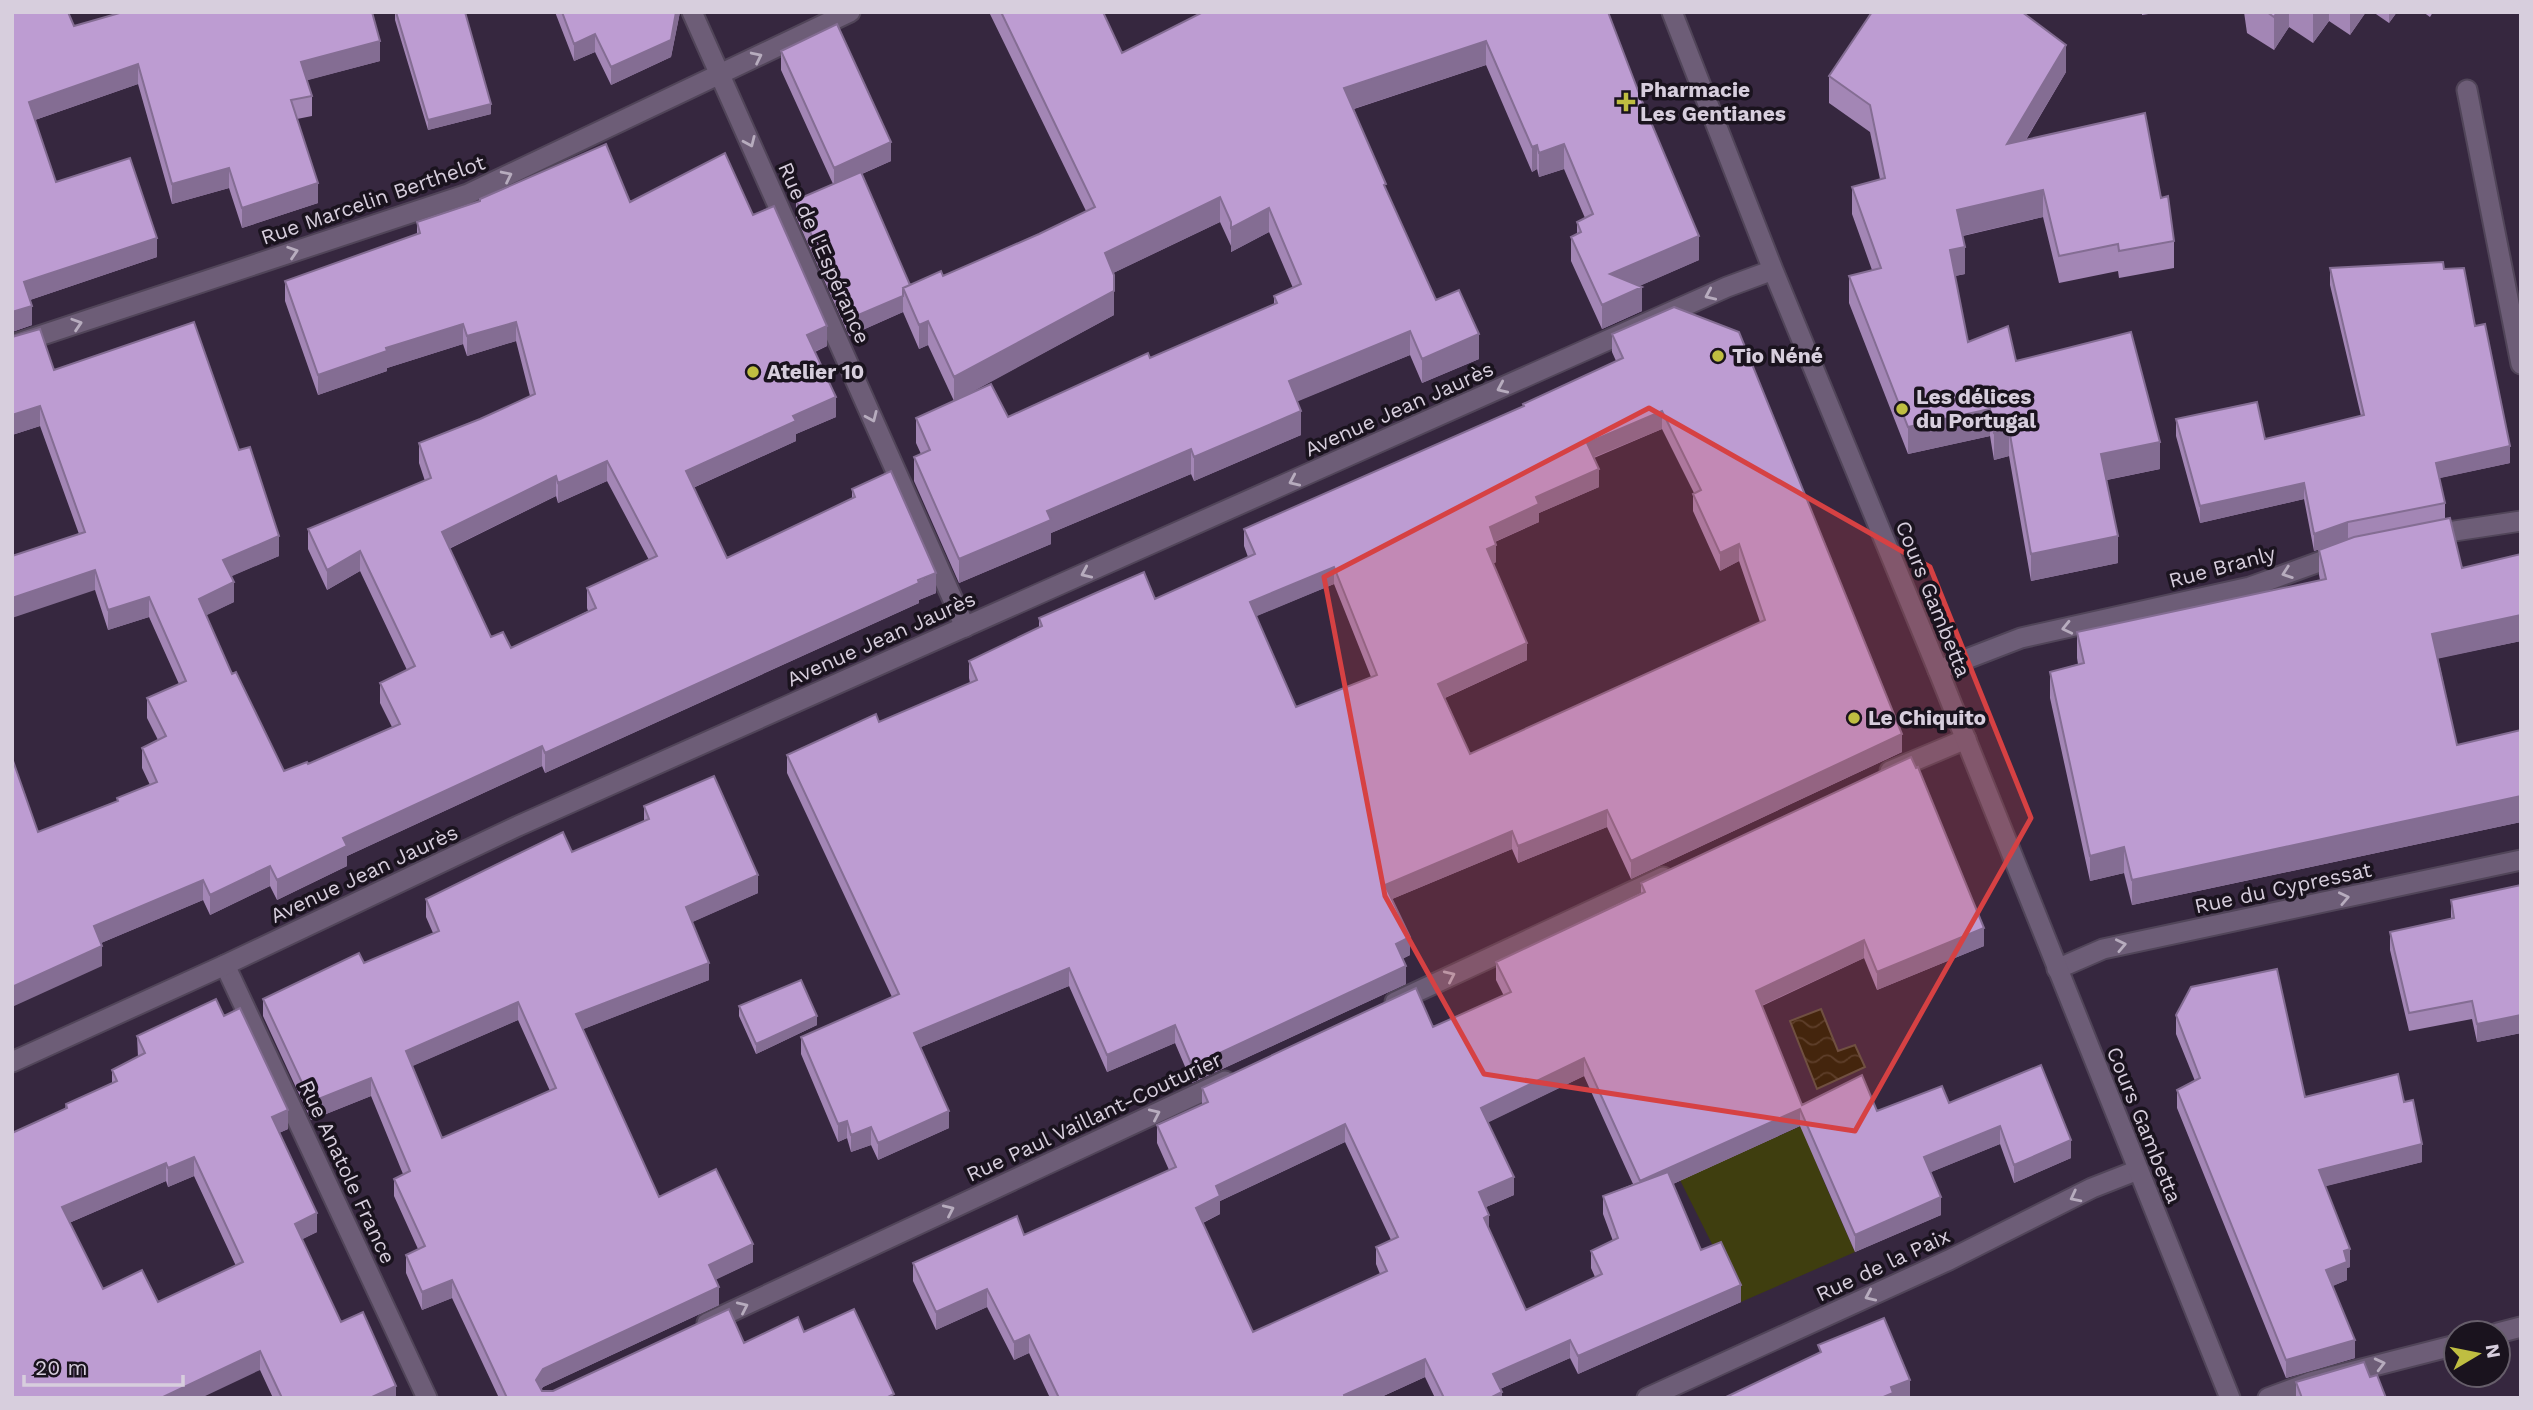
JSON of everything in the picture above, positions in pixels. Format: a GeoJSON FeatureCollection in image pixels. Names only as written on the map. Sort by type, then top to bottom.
{"type":"FeatureCollection","features":[{"type":"Feature","properties":{"kind":"street","name":"Rue de l'Espérance"},"geometry":{"type":"LineString","coordinates":[[692,12],[965,627]]}},
{"type":"Feature","properties":{"kind":"street","name":"Rue Marcelin Berthelot"},"geometry":{"type":"LineString","coordinates":[[12,345],[468,194],[850,12]]}},
{"type":"Feature","properties":{"kind":"street","name":"Cours Gambetta"},"geometry":{"type":"LineString","coordinates":[[1672,12],[1773,270],[1966,739],[2230,1398]]}},
{"type":"Feature","properties":{"kind":"street"},"geometry":{"type":"LineString","coordinates":[[2467,90],[2521,365]]}},
{"type":"Feature","properties":{"kind":"street","name":"Avenue Jean Jaurès"},"geometry":{"type":"LineString","coordinates":[[12,1062],[225,965],[518,826],[1702,299],[1773,270]]}},
{"type":"Feature","properties":{"kind":"street"},"geometry":{"type":"LineString","coordinates":[[2412,538],[2521,522]]}},
{"type":"Feature","properties":{"kind":"street","name":"Rue Branly"},"geometry":{"type":"LineString","coordinates":[[1938,670],[2021,638],[2250,587],[2363,548]]}},
{"type":"Feature","properties":{"kind":"street"},"geometry":{"type":"LineString","coordinates":[[1869,780],[1966,739]]}},
{"type":"Feature","properties":{"kind":"street","name":"Rue du Cypressat"},"geometry":{"type":"LineString","coordinates":[[2057,969],[2103,949],[2521,860]]}},
{"type":"Feature","properties":{"kind":"street"},"geometry":{"type":"LineString","coordinates":[[1378,1010],[1681,869]]}},
{"type":"Feature","properties":{"kind":"street","name":"Rue Anatole France"},"geometry":{"type":"LineString","coordinates":[[225,965],[427,1398]]}},
{"type":"Feature","properties":{"kind":"street","name":"Rue Paul Vaillant-Couturier"},"geometry":{"type":"LineString","coordinates":[[686,1333],[1240,1074]]}},
{"type":"Feature","properties":{"kind":"street","name":"Rue de la Paix"},"geometry":{"type":"LineString","coordinates":[[1647,1398],[1950,1260],[2092,1188],[2137,1170]]}},
{"type":"Feature","properties":{"kind":"street"},"geometry":{"type":"LineString","coordinates":[[2268,1398],[2311,1382],[2442,1349]]}},
{"type":"Feature","properties":{"kind":"highlighted area"},"geometry":{"type":"Polygon","coordinates":[[[1649,408],[1930,567],[2031,818],[1855,1131],[1484,1074],[1385,896],[1324,577],[1649,408]]]}},
{"type":"Feature","properties":{"kind":"shaded area"},"geometry":{"type":"Polygon","coordinates":[[[1803,1125],[1821,1175],[1855,1252],[1741,1302],[1680,1180],[1803,1125]]]}},
{"type":"Feature","properties":{"kind":"water"},"geometry":{"type":"Polygon","coordinates":[[[1821,1009],[1838,1051],[1855,1045],[1865,1067],[1817,1089],[1790,1021],[1821,1009]]]}},
{"type":"Feature","properties":{"kind":"building"},"geometry":{"type":"Polygon","coordinates":[[[12,12],[68,12],[74,26],[123,12],[372,12],[380,41],[301,62],[312,96],[291,100],[318,183],[242,208],[229,168],[172,184],[138,64],[29,102],[56,182],[130,158],[157,238],[24,282],[32,306],[12,312],[12,12]]]}},
{"type":"Feature","properties":{"kind":"building"},"geometry":{"type":"Polygon","coordinates":[[[396,12],[465,12],[491,104],[428,120],[396,12]]]}},
{"type":"Feature","properties":{"kind":"building"},"geometry":{"type":"Polygon","coordinates":[[[562,12],[676,12],[671,40],[611,67],[595,34],[574,44],[562,12]]]}},
{"type":"Feature","properties":{"kind":"building"},"geometry":{"type":"Polygon","coordinates":[[[1001,12],[1103,12],[1122,53],[1203,12],[1608,12],[1699,236],[1610,274],[1642,287],[1602,305],[1571,237],[1581,232],[1577,222],[1593,214],[1564,144],[1539,153],[1537,145],[1532,147],[1486,41],[1344,88],[1436,300],[1459,290],[1479,334],[1422,359],[1410,331],[1289,381],[1301,411],[1194,457],[1191,449],[1047,511],[1051,520],[959,559],[914,457],[930,450],[916,418],[991,384],[1008,417],[1148,353],[1150,358],[1277,303],[1274,296],[1301,284],[1269,208],[1231,228],[1220,197],[1105,253],[1114,275],[1114,291],[954,377],[928,321],[919,325],[903,288],[941,271],[943,276],[1095,207],[1001,12]]]}},
{"type":"Feature","properties":{"kind":"building"},"geometry":{"type":"Polygon","coordinates":[[[1872,12],[2022,12],[2066,45],[2007,144],[2145,113],[2161,198],[2168,196],[2174,241],[2119,251],[2118,244],[2059,256],[2043,190],[1957,210],[1965,247],[1950,250],[1968,342],[2008,326],[2016,361],[2131,332],[2160,442],[2101,454],[2118,536],[2031,554],[2009,429],[1994,433],[1990,409],[1908,427],[1849,276],[1881,268],[1852,187],[1885,178],[1870,105],[1829,76],[1872,12]]]}},
{"type":"Feature","properties":{"kind":"building"},"geometry":{"type":"Polygon","coordinates":[[[837,24],[891,142],[834,168],[781,51],[837,24]]]}},
{"type":"Feature","properties":{"kind":"building"},"geometry":{"type":"Polygon","coordinates":[[[606,144],[630,202],[725,153],[753,215],[774,206],[827,326],[807,335],[836,397],[793,416],[796,421],[686,471],[727,558],[855,497],[852,489],[891,471],[936,573],[545,753],[542,746],[343,838],[347,846],[277,880],[270,866],[210,895],[203,880],[94,926],[102,946],[12,987],[12,758],[38,832],[118,801],[117,798],[157,782],[142,748],[166,736],[147,698],[186,681],[149,597],[108,610],[95,570],[12,598],[12,556],[85,532],[40,406],[12,415],[12,337],[40,329],[54,370],[194,322],[239,450],[250,447],[279,536],[223,560],[234,582],[199,599],[232,674],[236,672],[284,771],[307,762],[308,764],[400,724],[380,683],[415,666],[360,551],[327,570],[308,529],[431,478],[419,443],[535,394],[516,322],[467,336],[463,324],[386,348],[387,351],[318,375],[285,281],[420,233],[417,222],[480,199],[606,144]],[[607,461],[558,483],[556,476],[442,532],[491,637],[503,632],[511,648],[596,608],[587,588],[657,556],[607,461]]]}},
{"type":"Feature","properties":{"kind":"building"},"geometry":{"type":"Polygon","coordinates":[[[861,172],[910,285],[903,288],[903,296],[849,319],[796,200],[861,172]]]}},
{"type":"Feature","properties":{"kind":"building"},"geometry":{"type":"Polygon","coordinates":[[[2443,262],[2444,269],[2464,268],[2475,326],[2485,324],[2510,446],[2436,463],[2445,503],[2348,522],[2314,534],[2304,483],[2200,506],[2176,419],[2257,402],[2265,439],[2364,415],[2330,268],[2443,262]]]}},
{"type":"Feature","properties":{"kind":"building"},"geometry":{"type":"Polygon","coordinates":[[[1674,307],[1739,332],[1902,734],[1631,861],[1607,810],[1518,846],[1512,831],[1385,885],[1410,937],[1396,944],[1406,966],[1192,1066],[1175,1025],[1107,1055],[1069,968],[914,1033],[949,1111],[878,1143],[871,1127],[851,1135],[847,1121],[838,1124],[801,1037],[899,994],[787,755],[876,714],[879,722],[977,680],[969,661],[1042,626],[1039,618],[1144,572],[1155,599],[1255,554],[1244,529],[1524,406],[1523,404],[1623,358],[1612,334],[1674,307]],[[1662,411],[1587,443],[1599,469],[1536,497],[1539,504],[1490,527],[1496,545],[1487,549],[1527,643],[1438,684],[1470,754],[1765,620],[1739,544],[1720,553],[1693,494],[1701,490],[1662,411]],[[1334,567],[1250,602],[1296,707],[1377,675],[1334,567]]]}},
{"type":"Feature","properties":{"kind":"building"},"geometry":{"type":"Polygon","coordinates":[[[2450,518],[2462,568],[2521,554],[2521,615],[2432,634],[2457,745],[2521,730],[2521,796],[2132,880],[2124,847],[2090,856],[2050,672],[2084,663],[2077,632],[2326,579],[2319,550],[2354,537],[2450,518]]]}},
{"type":"Feature","properties":{"kind":"building"},"geometry":{"type":"Polygon","coordinates":[[[1911,757],[1916,768],[1918,767],[1984,928],[1877,972],[1864,940],[1756,991],[1802,1105],[1862,1075],[1877,1111],[1942,1086],[1949,1103],[2041,1065],[2071,1140],[2014,1165],[2000,1126],[1924,1157],[1941,1197],[1855,1235],[1800,1109],[1640,1181],[1584,1058],[1481,1108],[1514,1177],[1479,1192],[1489,1215],[1484,1218],[1526,1310],[1602,1274],[1591,1251],[1618,1238],[1603,1196],[1668,1172],[1701,1250],[1721,1242],[1741,1285],[1578,1356],[1570,1340],[1493,1374],[1502,1392],[1490,1398],[1444,1398],[1425,1359],[1344,1395],[1345,1398],[1059,1398],[1029,1335],[1014,1342],[987,1289],[936,1312],[913,1263],[1017,1216],[1024,1235],[1176,1167],[1157,1125],[1208,1102],[1202,1088],[1416,988],[1433,1027],[1511,992],[1496,962],[1645,892],[1641,883],[1911,757]],[[1345,1124],[1216,1186],[1220,1196],[1196,1208],[1253,1332],[1387,1271],[1376,1247],[1398,1237],[1345,1124]]]}},
{"type":"Feature","properties":{"kind":"building"},"geometry":{"type":"Polygon","coordinates":[[[714,776],[758,875],[686,907],[709,963],[576,1014],[659,1197],[716,1169],[753,1244],[709,1265],[719,1287],[543,1369],[536,1380],[542,1391],[553,1391],[729,1309],[744,1343],[798,1317],[804,1332],[854,1309],[894,1394],[886,1398],[507,1398],[452,1280],[422,1292],[406,1255],[425,1246],[394,1179],[410,1171],[371,1078],[311,1102],[263,999],[359,953],[364,963],[439,931],[426,899],[563,832],[572,852],[649,819],[644,806],[714,776]],[[518,1002],[406,1051],[442,1138],[556,1088],[518,1002]]]}},
{"type":"Feature","properties":{"kind":"building"},"geometry":{"type":"Polygon","coordinates":[[[2521,885],[2521,1015],[2477,1024],[2472,1001],[2409,1013],[2390,932],[2454,918],[2451,900],[2521,885]]]}},
{"type":"Feature","properties":{"kind":"building"},"geometry":{"type":"Polygon","coordinates":[[[2277,969],[2305,1097],[2398,1074],[2404,1102],[2413,1100],[2422,1144],[2319,1170],[2350,1249],[2344,1251],[2347,1262],[2326,1270],[2355,1340],[2286,1360],[2177,1090],[2200,1078],[2176,1015],[2191,987],[2277,969]]]}},
{"type":"Feature","properties":{"kind":"building"},"geometry":{"type":"Polygon","coordinates":[[[801,980],[817,1016],[756,1044],[739,1006],[801,980]]]}},
{"type":"Feature","properties":{"kind":"building"},"geometry":{"type":"Polygon","coordinates":[[[216,999],[224,1016],[240,1008],[288,1110],[272,1117],[317,1213],[295,1224],[341,1322],[363,1312],[396,1386],[370,1398],[282,1398],[260,1351],[161,1398],[12,1398],[12,1133],[117,1081],[112,1070],[145,1053],[137,1036],[216,999]],[[194,1157],[168,1168],[166,1163],[62,1207],[103,1289],[142,1270],[158,1302],[243,1262],[194,1157]]]}},
{"type":"Feature","properties":{"kind":"building"},"geometry":{"type":"Polygon","coordinates":[[[1884,1318],[1910,1380],[1891,1387],[1893,1393],[1881,1398],[1724,1398],[1821,1352],[1818,1345],[1884,1318]]]}},
{"type":"Feature","properties":{"kind":"building"},"geometry":{"type":"Polygon","coordinates":[[[2364,1362],[2370,1377],[2377,1375],[2386,1398],[2302,1398],[2296,1382],[2364,1362]]]}},
{"type":"Feature","properties":{"kind":"place","name":"Pharmacie Les Gentianes"},"geometry":{"type":"Point","coordinates":[1626,102]}},
{"type":"Feature","properties":{"kind":"place","name":"Tio Néné"},"geometry":{"type":"Point","coordinates":[1718,356]}},
{"type":"Feature","properties":{"kind":"place","name":"Atelier 10"},"geometry":{"type":"Point","coordinates":[753,372]}},
{"type":"Feature","properties":{"kind":"place","name":"Les délices du Portugal"},"geometry":{"type":"Point","coordinates":[1902,409]}},
{"type":"Feature","properties":{"kind":"place","name":"Le Chiquito"},"geometry":{"type":"Point","coordinates":[1854,718]}}]}
